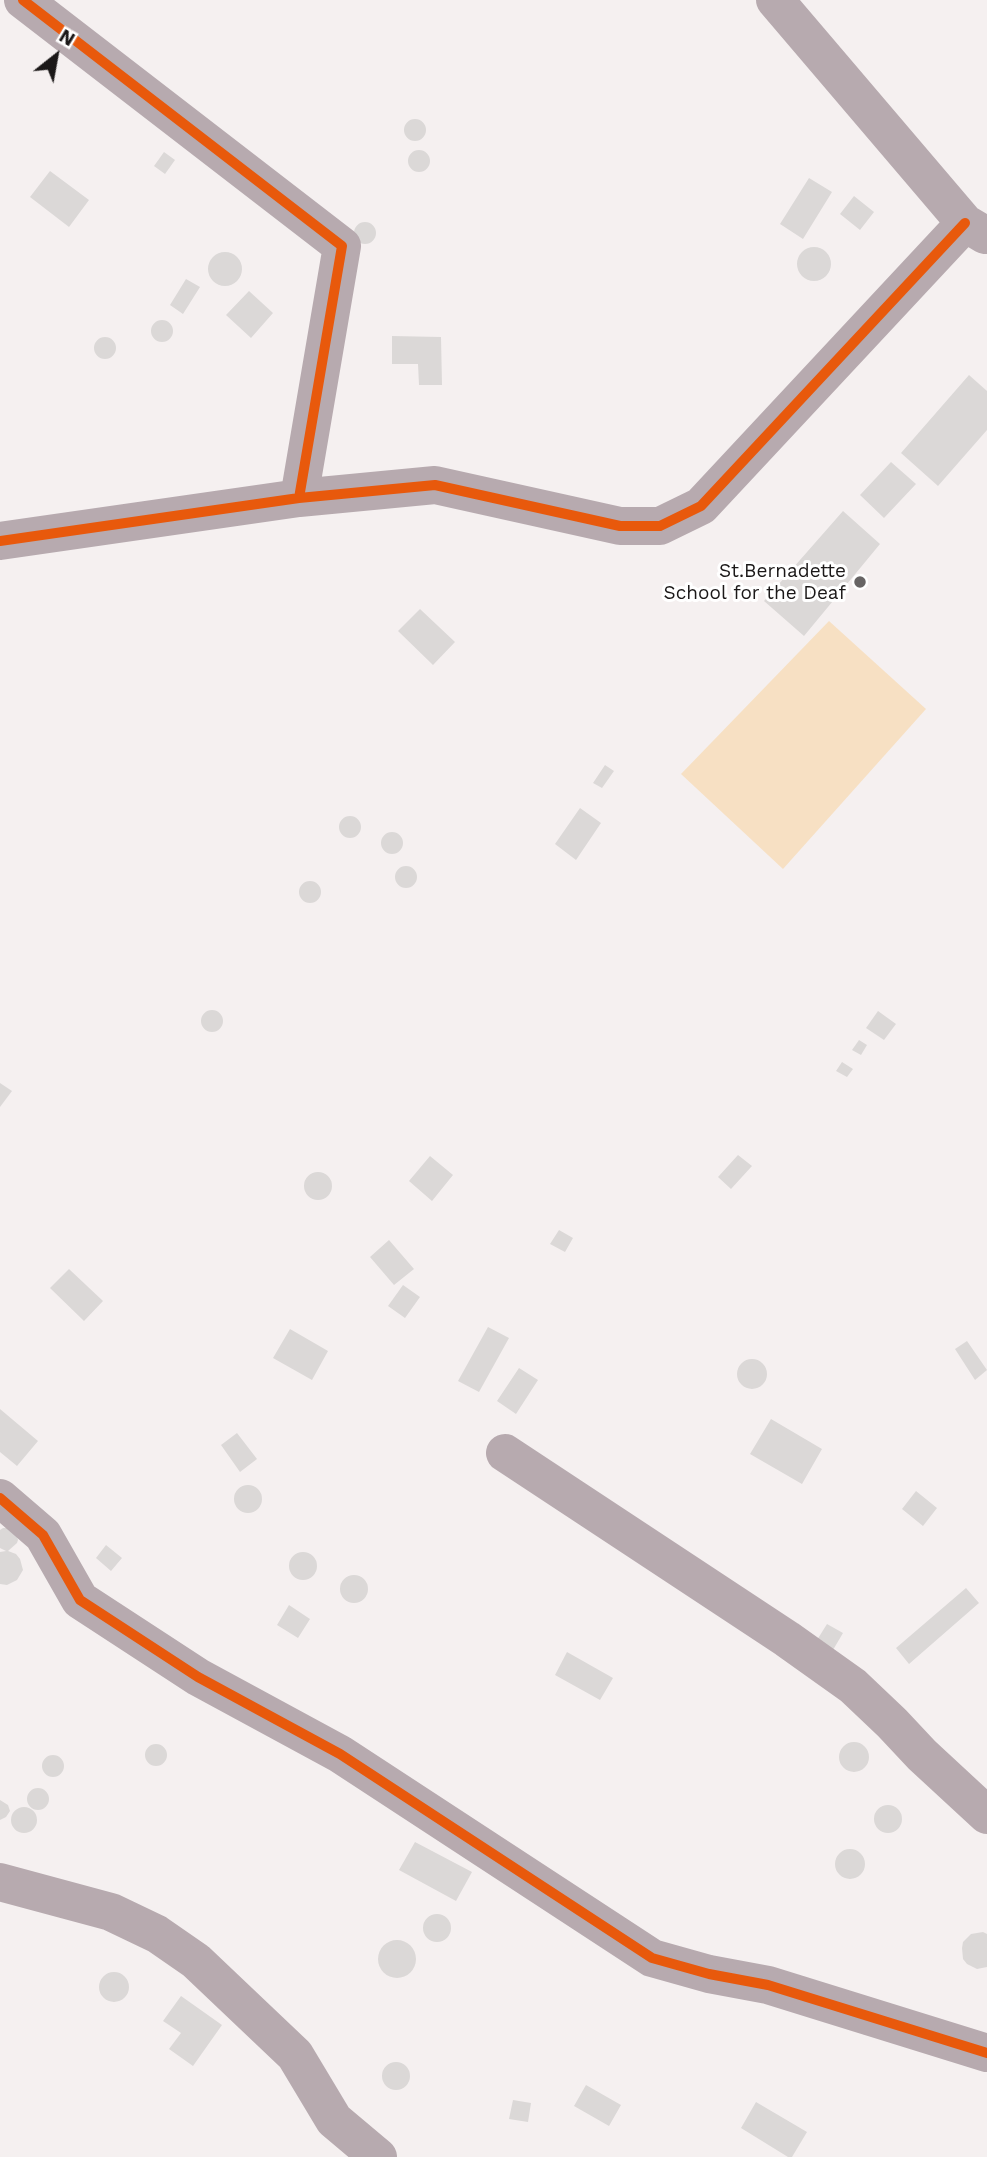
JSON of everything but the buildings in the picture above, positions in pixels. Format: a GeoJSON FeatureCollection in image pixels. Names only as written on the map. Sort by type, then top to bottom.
{"type":"FeatureCollection","features":[{"type":"Feature","properties":{"kind":"street"},"geometry":{"type":"LineString","coordinates":[[23,0],[342,246],[299,498]]}},
{"type":"Feature","properties":{"kind":"street"},"geometry":{"type":"LineString","coordinates":[[0,541],[299,498],[435,485],[620,526],[660,526],[701,506],[976,229],[775,0]]}},
{"type":"Feature","properties":{"kind":"street"},"geometry":{"type":"LineString","coordinates":[[505,1453],[787,1639],[853,1686],[987,1815]]}},
{"type":"Feature","properties":{"kind":"street"},"geometry":{"type":"LineString","coordinates":[[0,1498],[43,1535],[80,1600],[198,1676],[340,1754],[652,1958],[709,1974],[768,1985],[987,2053]]}},
{"type":"Feature","properties":{"kind":"street"},"geometry":{"type":"LineString","coordinates":[[0,1882],[111,1912],[157,1934],[196,1961],[295,2055],[334,2120],[378,2157]]}},
{"type":"Feature","properties":{"kind":"shaded area"},"geometry":{"type":"Polygon","coordinates":[[[829,621],[926,709],[783,869],[681,774],[829,621]]]}},
{"type":"Feature","properties":{"kind":"cycle path"},"geometry":{"type":"LineString","coordinates":[[23,0],[342,246],[299,498]]}},
{"type":"Feature","properties":{"kind":"cycle path"},"geometry":{"type":"LineString","coordinates":[[0,541],[299,498],[435,485],[620,526],[660,526],[701,506],[965,223]]}},
{"type":"Feature","properties":{"kind":"cycle path"},"geometry":{"type":"LineString","coordinates":[[0,1498],[43,1535],[80,1600],[198,1677],[340,1754],[652,1958],[709,1974],[768,1985],[987,2053]]}},
{"type":"Feature","properties":{"kind":"place","name":"St.Bernadette School for the Deaf"},"geometry":{"type":"Point","coordinates":[860,582]}}]}
